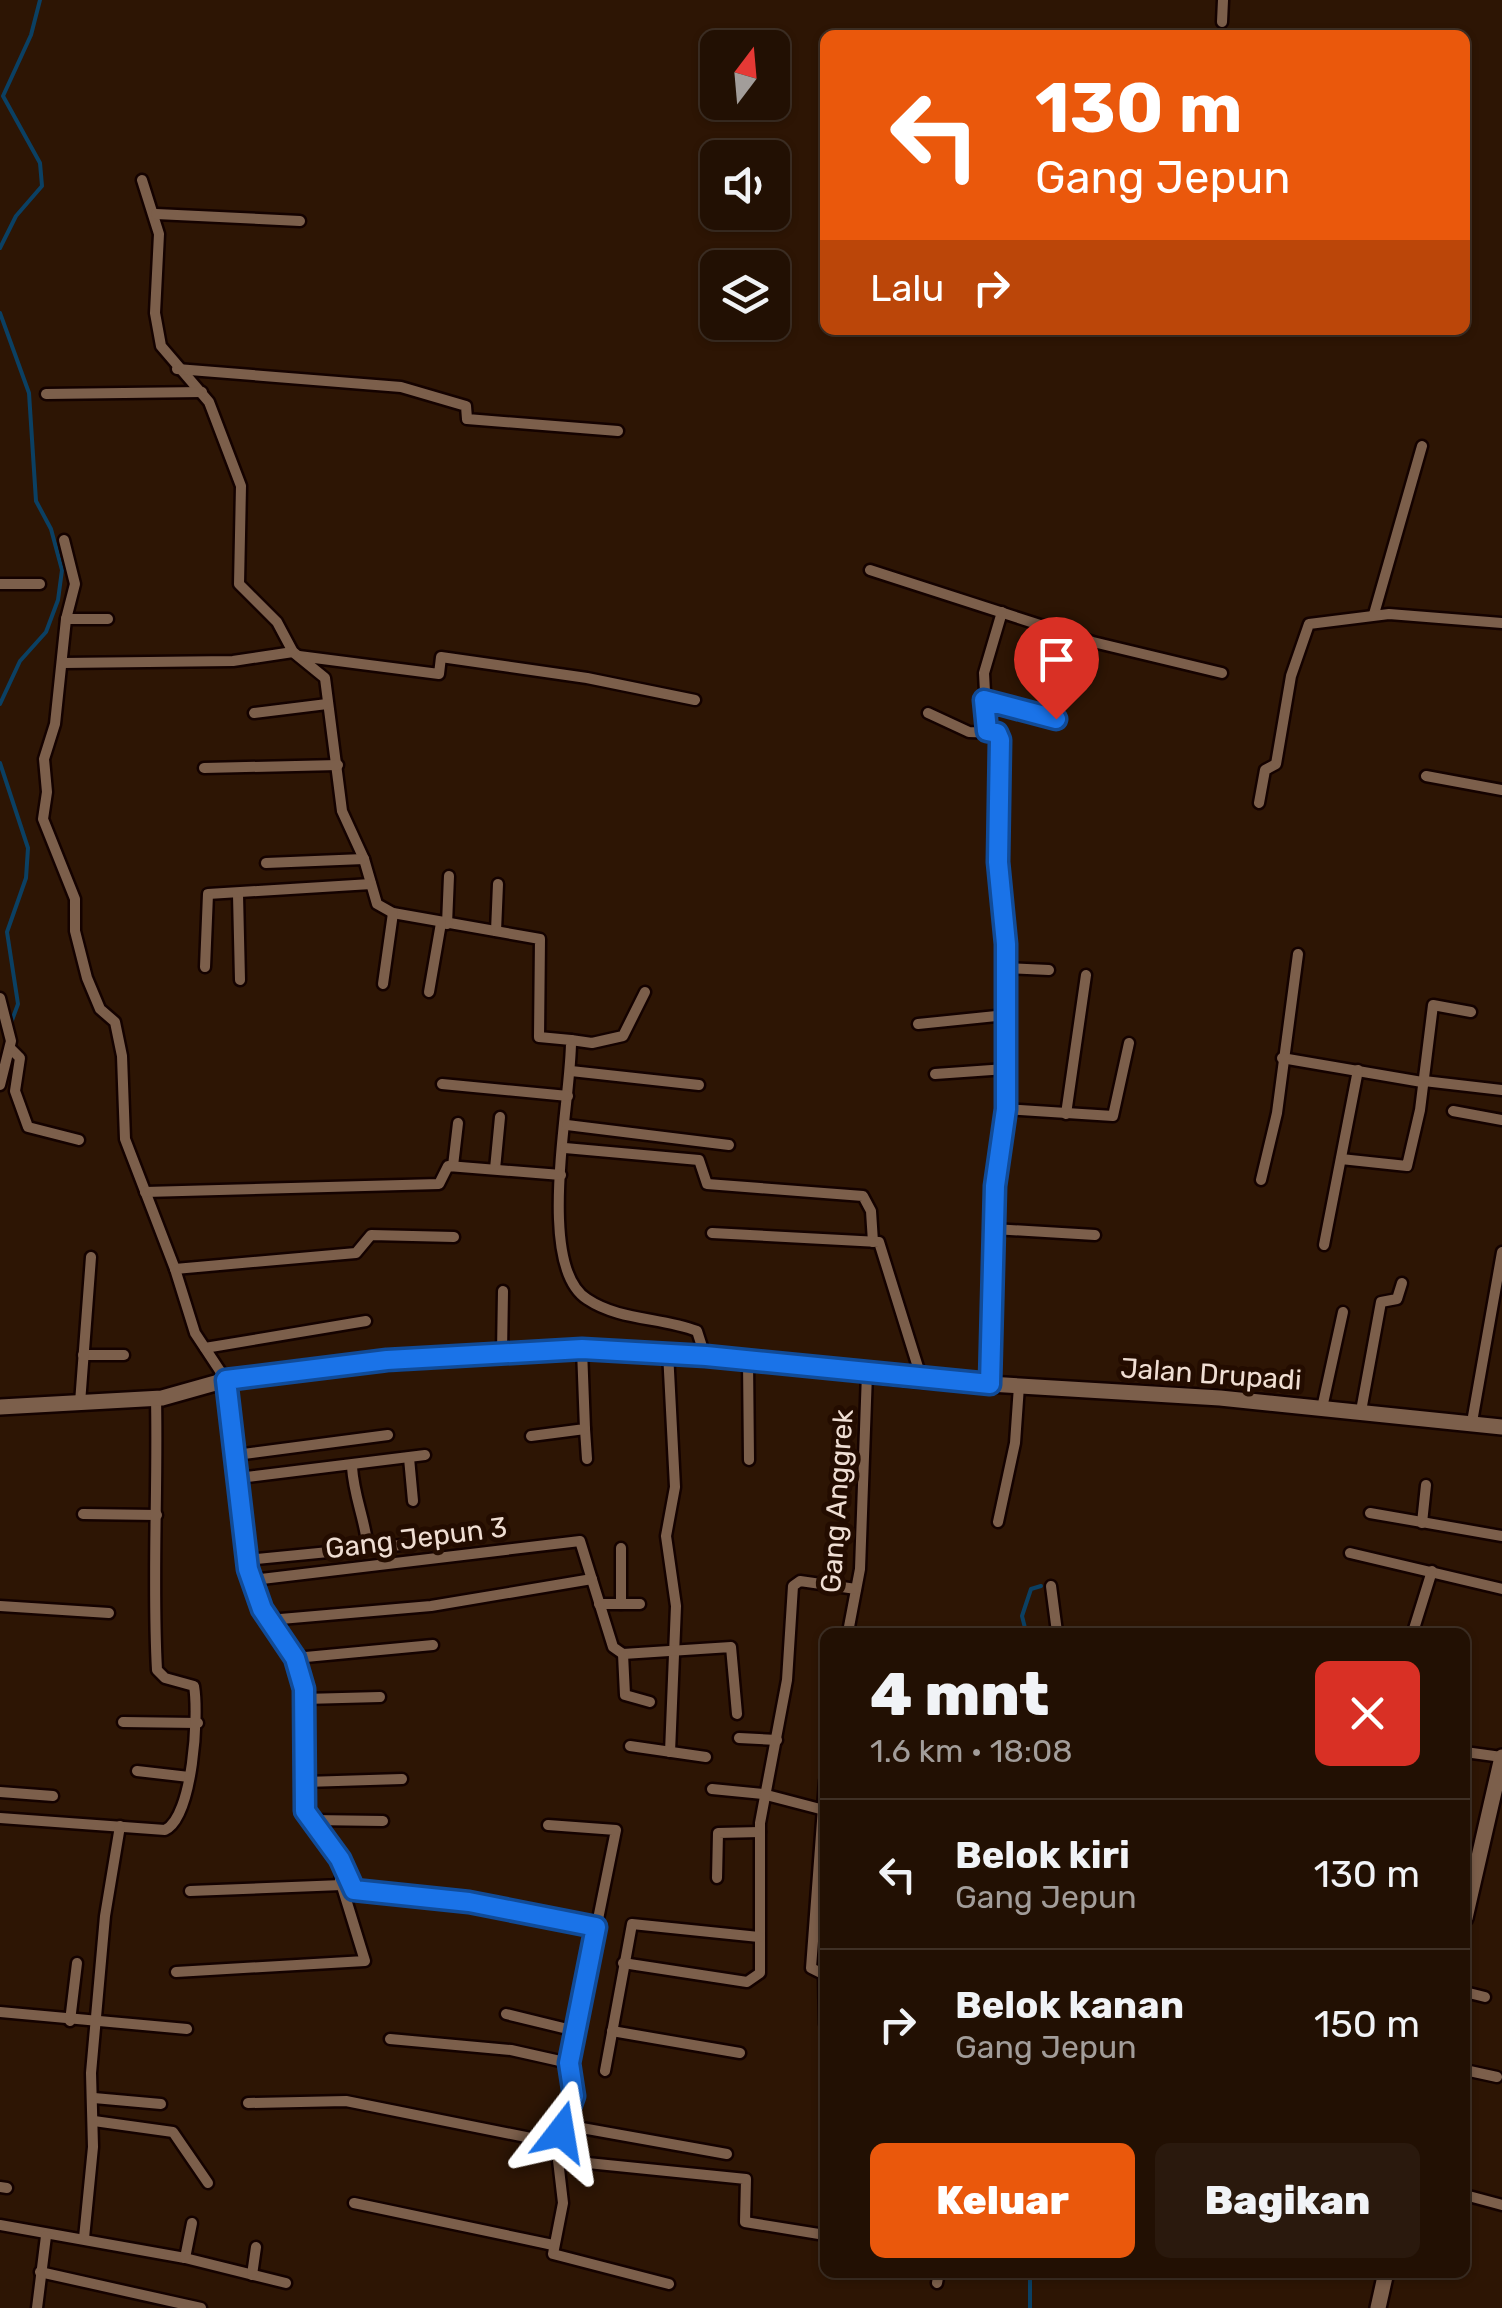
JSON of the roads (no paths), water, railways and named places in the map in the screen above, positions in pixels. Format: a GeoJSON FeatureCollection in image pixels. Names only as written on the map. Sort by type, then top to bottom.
{"type":"FeatureCollection","features":[{"type":"Feature","properties":{"kind":"street"},"geometry":{"type":"LineString","coordinates":[[1222,22],[1223,0]]}},
{"type":"Feature","properties":{"kind":"street"},"geometry":{"type":"LineString","coordinates":[[142,180],[156,214],[158,334],[176,370],[202,392],[241,486],[236,578],[244,593],[277,622],[296,654],[325,678],[344,817],[364,859],[377,904],[394,913],[540,938],[539,1036],[592,1043],[623,1036],[645,992]]}},
{"type":"Feature","properties":{"kind":"street"},"geometry":{"type":"LineString","coordinates":[[156,214],[300,221]]}},
{"type":"Feature","properties":{"kind":"street"},"geometry":{"type":"LineString","coordinates":[[176,370],[401,387],[466,406],[466,418],[618,431]]}},
{"type":"Feature","properties":{"kind":"street"},"geometry":{"type":"LineString","coordinates":[[46,394],[202,392]]}},
{"type":"Feature","properties":{"kind":"street"},"geometry":{"type":"LineString","coordinates":[[1374,614],[1422,446]]}},
{"type":"Feature","properties":{"kind":"street"},"geometry":{"type":"LineString","coordinates":[[64,540],[74,584],[66,619],[56,724],[44,759],[47,792],[42,818],[75,899],[75,930],[90,988],[100,1009],[115,1022],[122,1056],[125,1139],[175,1268],[195,1333],[226,1380],[247,1560],[269,1620],[295,1658],[304,1699],[304,1804],[357,1891],[469,1902],[596,1927]]}},
{"type":"Feature","properties":{"kind":"street"},"geometry":{"type":"LineString","coordinates":[[870,570],[1093,642],[1222,674]]}},
{"type":"Feature","properties":{"kind":"street"},"geometry":{"type":"LineString","coordinates":[[0,584],[40,584]]}},
{"type":"Feature","properties":{"kind":"street"},"geometry":{"type":"LineString","coordinates":[[987,731],[984,673],[1002,612]]}},
{"type":"Feature","properties":{"kind":"street"},"geometry":{"type":"LineString","coordinates":[[1260,803],[1265,770],[1276,764],[1292,676],[1306,628],[1316,622],[1374,614],[1502,623]]}},
{"type":"Feature","properties":{"kind":"street"},"geometry":{"type":"LineString","coordinates":[[66,619],[108,619]]}},
{"type":"Feature","properties":{"kind":"street"},"geometry":{"type":"LineString","coordinates":[[63,663],[232,662],[296,654],[440,674],[440,657],[586,678],[695,700]]}},
{"type":"Feature","properties":{"kind":"street"},"geometry":{"type":"LineString","coordinates":[[984,700],[1056,719]]}},
{"type":"Feature","properties":{"kind":"street"},"geometry":{"type":"LineString","coordinates":[[254,713],[327,704]]}},
{"type":"Feature","properties":{"kind":"street"},"geometry":{"type":"LineString","coordinates":[[928,712],[969,732],[997,733],[1000,740],[998,862],[1006,968],[1006,1109],[994,1229],[990,1384]]}},
{"type":"Feature","properties":{"kind":"street"},"geometry":{"type":"LineString","coordinates":[[204,768],[338,765]]}},
{"type":"Feature","properties":{"kind":"street"},"geometry":{"type":"LineString","coordinates":[[1426,776],[1502,790]]}},
{"type":"Feature","properties":{"kind":"street"},"geometry":{"type":"LineString","coordinates":[[266,863],[364,859]]}},
{"type":"Feature","properties":{"kind":"street"},"geometry":{"type":"LineString","coordinates":[[429,992],[444,923],[449,876]]}},
{"type":"Feature","properties":{"kind":"street"},"geometry":{"type":"LineString","coordinates":[[205,967],[206,896],[371,884]]}},
{"type":"Feature","properties":{"kind":"street"},"geometry":{"type":"LineString","coordinates":[[496,931],[498,884]]}},
{"type":"Feature","properties":{"kind":"street"},"geometry":{"type":"LineString","coordinates":[[238,895],[240,980]]}},
{"type":"Feature","properties":{"kind":"street"},"geometry":{"type":"LineString","coordinates":[[383,984],[394,913]]}},
{"type":"Feature","properties":{"kind":"street"},"geometry":{"type":"LineString","coordinates":[[1261,1180],[1277,1112],[1298,954]]}},
{"type":"Feature","properties":{"kind":"street"},"geometry":{"type":"LineString","coordinates":[[1006,968],[1049,970]]}},
{"type":"Feature","properties":{"kind":"street"},"geometry":{"type":"LineString","coordinates":[[1066,1114],[1086,975]]}},
{"type":"Feature","properties":{"kind":"street"},"geometry":{"type":"LineString","coordinates":[[0,998],[11,1049],[0,1084]]}},
{"type":"Feature","properties":{"kind":"street"},"geometry":{"type":"LineString","coordinates":[[1342,1160],[1406,1166],[1434,1004],[1471,1012]]}},
{"type":"Feature","properties":{"kind":"street"},"geometry":{"type":"LineString","coordinates":[[918,1024],[1006,1015]]}},
{"type":"Feature","properties":{"kind":"street"},"geometry":{"type":"LineString","coordinates":[[571,1040],[565,1148],[556,1213],[559,1245],[572,1284],[583,1297],[643,1320],[697,1331],[706,1356]]}},
{"type":"Feature","properties":{"kind":"street"},"geometry":{"type":"LineString","coordinates":[[1006,1109],[1111,1117],[1116,1113],[1129,1042]]}},
{"type":"Feature","properties":{"kind":"street"},"geometry":{"type":"LineString","coordinates":[[11,1049],[20,1058],[15,1091],[28,1127],[79,1140]]}},
{"type":"Feature","properties":{"kind":"street"},"geometry":{"type":"LineString","coordinates":[[1282,1058],[1423,1082],[1502,1090]]}},
{"type":"Feature","properties":{"kind":"street"},"geometry":{"type":"LineString","coordinates":[[935,1074],[1006,1069]]}},
{"type":"Feature","properties":{"kind":"street"},"geometry":{"type":"LineString","coordinates":[[1324,1245],[1358,1070]]}},
{"type":"Feature","properties":{"kind":"street"},"geometry":{"type":"LineString","coordinates":[[571,1071],[699,1085]]}},
{"type":"Feature","properties":{"kind":"street"},"geometry":{"type":"LineString","coordinates":[[442,1084],[568,1096]]}},
{"type":"Feature","properties":{"kind":"street"},"geometry":{"type":"LineString","coordinates":[[1453,1111],[1502,1120]]}},
{"type":"Feature","properties":{"kind":"street"},"geometry":{"type":"LineString","coordinates":[[495,1169],[500,1117]]}},
{"type":"Feature","properties":{"kind":"street"},"geometry":{"type":"LineString","coordinates":[[453,1166],[458,1124]]}},
{"type":"Feature","properties":{"kind":"street"},"geometry":{"type":"LineString","coordinates":[[567,1124],[729,1144]]}},
{"type":"Feature","properties":{"kind":"street"},"geometry":{"type":"LineString","coordinates":[[565,1148],[698,1160],[707,1184],[864,1196],[871,1211],[873,1242]]}},
{"type":"Feature","properties":{"kind":"street"},"geometry":{"type":"LineString","coordinates":[[145,1192],[439,1184],[447,1167],[453,1166],[562,1174]]}},
{"type":"Feature","properties":{"kind":"street"},"geometry":{"type":"LineString","coordinates":[[994,1229],[1095,1235]]}},
{"type":"Feature","properties":{"kind":"street"},"geometry":{"type":"LineString","coordinates":[[712,1233],[873,1242],[882,1246],[913,1379]]}},
{"type":"Feature","properties":{"kind":"street"},"geometry":{"type":"LineString","coordinates":[[175,1268],[356,1253],[372,1236],[454,1237]]}},
{"type":"Feature","properties":{"kind":"street"},"geometry":{"type":"LineString","coordinates":[[1472,1422],[1502,1252]]}},
{"type":"Feature","properties":{"kind":"street"},"geometry":{"type":"LineString","coordinates":[[80,1403],[91,1257]]}},
{"type":"Feature","properties":{"kind":"street"},"geometry":{"type":"LineString","coordinates":[[1361,1411],[1381,1302],[1398,1299],[1402,1283]]}},
{"type":"Feature","properties":{"kind":"street"},"geometry":{"type":"LineString","coordinates":[[502,1352],[504,1291]]}},
{"type":"Feature","properties":{"kind":"street"},"geometry":{"type":"LineString","coordinates":[[1322,1408],[1343,1312]]}},
{"type":"Feature","properties":{"kind":"street"},"geometry":{"type":"LineString","coordinates":[[205,1348],[366,1321]]}},
{"type":"Feature","properties":{"kind":"street"},"geometry":{"type":"LineString","coordinates":[[582,1349],[587,1459]]}},
{"type":"Feature","properties":{"kind":"street","name":"Jalan Drupadi"},"geometry":{"type":"LineString","coordinates":[[0,1407],[156,1398],[226,1380],[305,1368],[582,1349],[668,1352],[913,1379],[1361,1411],[1502,1427]]}},
{"type":"Feature","properties":{"kind":"street"},"geometry":{"type":"LineString","coordinates":[[668,1352],[675,1487],[666,1536],[676,1606],[670,1752]]}},
{"type":"Feature","properties":{"kind":"street"},"geometry":{"type":"LineString","coordinates":[[84,1355],[124,1355]]}},
{"type":"Feature","properties":{"kind":"street"},"geometry":{"type":"LineString","coordinates":[[748,1361],[749,1460]]}},
{"type":"Feature","properties":{"kind":"street","name":"Gang Anggrek"},"geometry":{"type":"LineString","coordinates":[[849,1628],[856,1589],[868,1373]]}},
{"type":"Feature","properties":{"kind":"street"},"geometry":{"type":"LineString","coordinates":[[998,1522],[1014,1443],[1019,1386]]}},
{"type":"Feature","properties":{"kind":"street"},"geometry":{"type":"LineString","coordinates":[[0,1818],[170,1829],[189,1777],[198,1723],[194,1686],[164,1678],[157,1670],[152,1581],[157,1516],[156,1398]]}},
{"type":"Feature","properties":{"kind":"street"},"geometry":{"type":"LineString","coordinates":[[530,1436],[586,1430]]}},
{"type":"Feature","properties":{"kind":"street"},"geometry":{"type":"LineString","coordinates":[[236,1456],[388,1436]]}},
{"type":"Feature","properties":{"kind":"street"},"geometry":{"type":"LineString","coordinates":[[239,1478],[425,1455]]}},
{"type":"Feature","properties":{"kind":"street"},"geometry":{"type":"LineString","coordinates":[[409,1458],[412,1501]]}},
{"type":"Feature","properties":{"kind":"street"},"geometry":{"type":"LineString","coordinates":[[352,1467],[354,1500],[365,1517],[368,1549]]}},
{"type":"Feature","properties":{"kind":"street"},"geometry":{"type":"LineString","coordinates":[[1422,1523],[1426,1485]]}},
{"type":"Feature","properties":{"kind":"street"},"geometry":{"type":"LineString","coordinates":[[84,1514],[157,1516]]}},
{"type":"Feature","properties":{"kind":"street"},"geometry":{"type":"LineString","coordinates":[[1370,1514],[1502,1536]]}},
{"type":"Feature","properties":{"kind":"street","name":"Gang Jepun 3"},"geometry":{"type":"LineString","coordinates":[[253,1580],[583,1542],[592,1580]]}},
{"type":"Feature","properties":{"kind":"street"},"geometry":{"type":"LineString","coordinates":[[247,1560],[401,1545]]}},
{"type":"Feature","properties":{"kind":"street"},"geometry":{"type":"LineString","coordinates":[[621,1548],[622,1604]]}},
{"type":"Feature","properties":{"kind":"street"},"geometry":{"type":"LineString","coordinates":[[1350,1552],[1502,1589]]}},
{"type":"Feature","properties":{"kind":"street"},"geometry":{"type":"LineString","coordinates":[[1414,1628],[1432,1570]]}},
{"type":"Feature","properties":{"kind":"street"},"geometry":{"type":"LineString","coordinates":[[269,1620],[432,1606],[592,1580],[611,1644],[623,1654],[732,1648],[737,1714]]}},
{"type":"Feature","properties":{"kind":"street"},"geometry":{"type":"LineString","coordinates":[[623,1963],[747,1982],[760,1974],[763,1794],[787,1680],[794,1584],[856,1589]]}},
{"type":"Feature","properties":{"kind":"street"},"geometry":{"type":"LineString","coordinates":[[1051,1586],[1056,1628]]}},
{"type":"Feature","properties":{"kind":"street"},"geometry":{"type":"LineString","coordinates":[[599,1604],[640,1604]]}},
{"type":"Feature","properties":{"kind":"street"},"geometry":{"type":"LineString","coordinates":[[0,1606],[109,1613]]}},
{"type":"Feature","properties":{"kind":"street"},"geometry":{"type":"LineString","coordinates":[[295,1658],[433,1645]]}},
{"type":"Feature","properties":{"kind":"street"},"geometry":{"type":"LineString","coordinates":[[623,1654],[625,1695],[650,1702]]}},
{"type":"Feature","properties":{"kind":"street"},"geometry":{"type":"LineString","coordinates":[[304,1699],[380,1697]]}},
{"type":"Feature","properties":{"kind":"street"},"geometry":{"type":"LineString","coordinates":[[123,1722],[198,1723]]}},
{"type":"Feature","properties":{"kind":"street"},"geometry":{"type":"LineString","coordinates":[[739,1738],[777,1740]]}},
{"type":"Feature","properties":{"kind":"street"},"geometry":{"type":"LineString","coordinates":[[630,1746],[706,1757]]}},
{"type":"Feature","properties":{"kind":"street"},"geometry":{"type":"LineString","coordinates":[[1470,1753],[1502,1757],[1472,1858]]}},
{"type":"Feature","properties":{"kind":"street"},"geometry":{"type":"LineString","coordinates":[[137,1771],[189,1777]]}},
{"type":"Feature","properties":{"kind":"street"},"geometry":{"type":"LineString","coordinates":[[305,1782],[402,1778]]}},
{"type":"Feature","properties":{"kind":"street"},"geometry":{"type":"LineString","coordinates":[[712,1788],[763,1794],[820,1808]]}},
{"type":"Feature","properties":{"kind":"street"},"geometry":{"type":"LineString","coordinates":[[0,1792],[52,1796]]}},
{"type":"Feature","properties":{"kind":"street"},"geometry":{"type":"LineString","coordinates":[[312,1820],[384,1821]]}},
{"type":"Feature","properties":{"kind":"street"},"geometry":{"type":"LineString","coordinates":[[548,1825],[616,1830],[569,2063],[574,2096],[556,2143],[563,2204],[553,2245],[556,2258],[669,2284]]}},
{"type":"Feature","properties":{"kind":"street"},"geometry":{"type":"LineString","coordinates":[[84,2238],[94,2121],[91,2073],[105,1916],[120,1826]]}},
{"type":"Feature","properties":{"kind":"street"},"geometry":{"type":"LineString","coordinates":[[717,1878],[718,1833],[760,1832]]}},
{"type":"Feature","properties":{"kind":"street"},"geometry":{"type":"LineString","coordinates":[[820,1836],[810,1968],[820,1973]]}},
{"type":"Feature","properties":{"kind":"street"},"geometry":{"type":"LineString","coordinates":[[176,1972],[365,1961],[342,1885],[344,1871]]}},
{"type":"Feature","properties":{"kind":"street"},"geometry":{"type":"LineString","coordinates":[[190,1891],[342,1885]]}},
{"type":"Feature","properties":{"kind":"street"},"geometry":{"type":"LineString","coordinates":[[606,2071],[623,1963],[635,1922],[759,1937]]}},
{"type":"Feature","properties":{"kind":"street"},"geometry":{"type":"LineString","coordinates":[[70,2021],[77,1963]]}},
{"type":"Feature","properties":{"kind":"street"},"geometry":{"type":"LineString","coordinates":[[1470,1993],[1485,1997]]}},
{"type":"Feature","properties":{"kind":"street"},"geometry":{"type":"LineString","coordinates":[[0,2012],[98,2024],[187,2028]]}},
{"type":"Feature","properties":{"kind":"street"},"geometry":{"type":"LineString","coordinates":[[506,2014],[576,2032]]}},
{"type":"Feature","properties":{"kind":"street"},"geometry":{"type":"LineString","coordinates":[[612,2030],[740,2053]]}},
{"type":"Feature","properties":{"kind":"street"},"geometry":{"type":"LineString","coordinates":[[390,2039],[511,2050],[569,2063]]}},
{"type":"Feature","properties":{"kind":"street"},"geometry":{"type":"LineString","coordinates":[[1470,2071],[1497,2077]]}},
{"type":"Feature","properties":{"kind":"street"},"geometry":{"type":"LineString","coordinates":[[94,2098],[161,2104]]}},
{"type":"Feature","properties":{"kind":"street"},"geometry":{"type":"LineString","coordinates":[[248,2102],[360,2103],[556,2143]]}},
{"type":"Feature","properties":{"kind":"street"},"geometry":{"type":"LineString","coordinates":[[94,2121],[173,2132],[208,2183]]}},
{"type":"Feature","properties":{"kind":"street"},"geometry":{"type":"LineString","coordinates":[[565,2125],[727,2154]]}},
{"type":"Feature","properties":{"kind":"street"},"geometry":{"type":"LineString","coordinates":[[558,2160],[746,2179],[746,2222],[820,2234]]}},
{"type":"Feature","properties":{"kind":"street"},"geometry":{"type":"LineString","coordinates":[[1470,2197],[1502,2205]]}},
{"type":"Feature","properties":{"kind":"street"},"geometry":{"type":"LineString","coordinates":[[354,2203],[553,2245]]}},
{"type":"Feature","properties":{"kind":"street"},"geometry":{"type":"LineString","coordinates":[[185,2258],[192,2224]]}},
{"type":"Feature","properties":{"kind":"street"},"geometry":{"type":"LineString","coordinates":[[0,2225],[76,2242],[84,2238],[185,2258],[286,2283]]}},
{"type":"Feature","properties":{"kind":"street"},"geometry":{"type":"LineString","coordinates":[[37,2308],[46,2236]]}},
{"type":"Feature","properties":{"kind":"street"},"geometry":{"type":"LineString","coordinates":[[252,2274],[256,2247]]}},
{"type":"Feature","properties":{"kind":"street"},"geometry":{"type":"LineString","coordinates":[[40,2272],[201,2308]]}},
{"type":"Feature","properties":{"kind":"street"},"geometry":{"type":"LineString","coordinates":[[1378,2308],[1385,2278]]}},
{"type":"Feature","properties":{"kind":"waterway"},"geometry":{"type":"LineString","coordinates":[[0,248],[16,216],[42,186],[40,163],[3,96],[31,35],[40,0]]}},
{"type":"Feature","properties":{"kind":"waterway"},"geometry":{"type":"LineString","coordinates":[[0,313],[29,393],[36,501],[51,529],[62,570],[58,600],[46,632],[20,661],[0,704]]}},
{"type":"Feature","properties":{"kind":"waterway"},"geometry":{"type":"LineString","coordinates":[[0,763],[28,848],[26,878],[7,932],[18,1004],[11,1023]]}},
{"type":"Feature","properties":{"kind":"waterway"},"geometry":{"type":"LineString","coordinates":[[1025,1628],[1022,1616],[1031,1589],[1041,1586]]}},
{"type":"Feature","properties":{"kind":"waterway"},"geometry":{"type":"LineString","coordinates":[[1030,2278],[1030,2308]]}}]}
